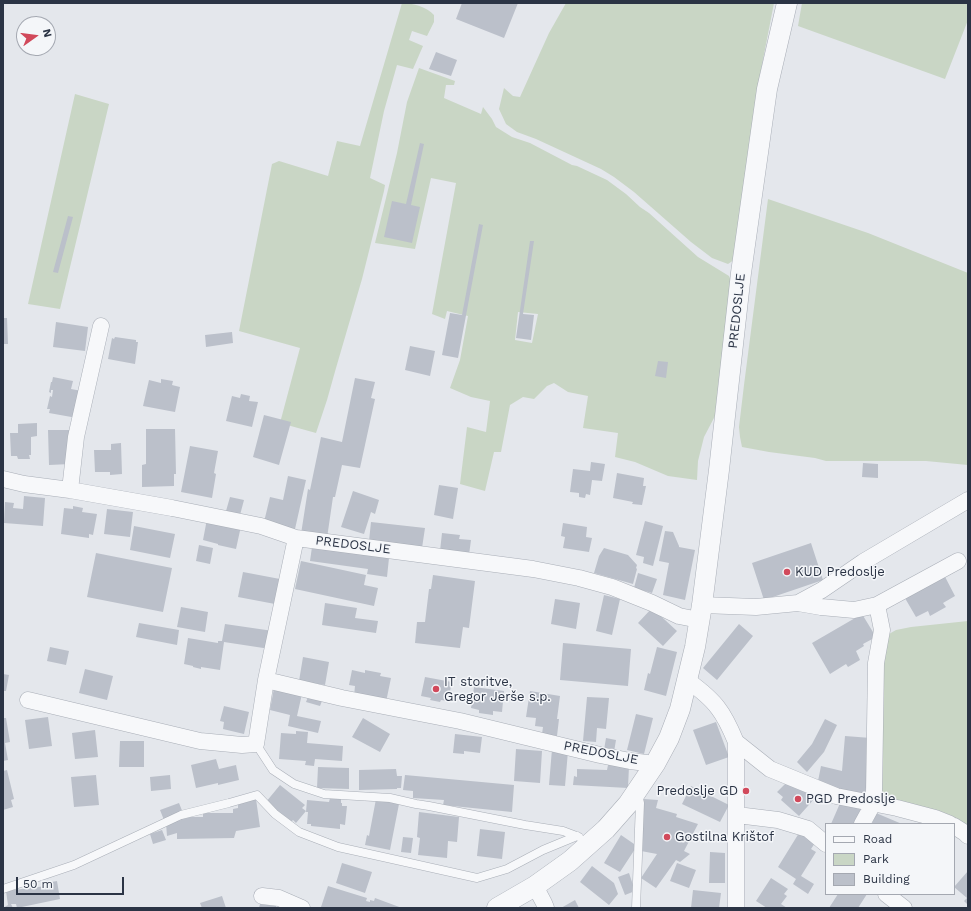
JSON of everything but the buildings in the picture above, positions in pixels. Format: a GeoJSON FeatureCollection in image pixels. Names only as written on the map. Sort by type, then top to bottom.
{"type":"FeatureCollection","features":[{"type":"Feature","properties":{"kind":"street","name":"PREDOSLJE"},"geometry":{"type":"LineString","coordinates":[[497,908],[535,886],[570,861],[585,839],[606,829],[628,804],[655,764],[669,738],[680,709],[701,612],[719,470],[741,273],[768,89],[787,3]]}},
{"type":"Feature","properties":{"kind":"street"},"geometry":{"type":"LineString","coordinates":[[70,490],[76,437],[101,326]]}},
{"type":"Feature","properties":{"kind":"street","name":"PREDOSLJE"},"geometry":{"type":"LineString","coordinates":[[3,479],[24,484],[70,490],[172,508],[261,526],[296,538],[533,569],[579,578],[612,587],[652,603],[679,616],[701,612]]}},
{"type":"Feature","properties":{"kind":"street"},"geometry":{"type":"LineString","coordinates":[[798,603],[822,590],[870,558],[968,500]]}},
{"type":"Feature","properties":{"kind":"street"},"geometry":{"type":"LineString","coordinates":[[28,700],[200,741],[242,745],[256,744],[266,680],[296,538]]}},
{"type":"Feature","properties":{"kind":"street"},"geometry":{"type":"LineString","coordinates":[[701,612],[798,603],[854,610],[877,605],[958,560]]}},
{"type":"Feature","properties":{"kind":"street"},"geometry":{"type":"LineString","coordinates":[[863,823],[873,804],[876,663],[882,630],[877,605]]}},
{"type":"Feature","properties":{"kind":"street","name":"PREDOSLJE"},"geometry":{"type":"LineString","coordinates":[[266,680],[342,698],[460,721],[600,755],[655,764]]}},
{"type":"Feature","properties":{"kind":"street"},"geometry":{"type":"LineString","coordinates":[[687,680],[702,691],[719,708],[736,742],[736,908]]}},
{"type":"Feature","properties":{"kind":"street"},"geometry":{"type":"LineString","coordinates":[[736,742],[770,769],[836,796],[897,808],[935,818],[948,823]]}},
{"type":"Feature","properties":{"kind":"street"},"geometry":{"type":"LineString","coordinates":[[737,815],[778,820],[808,829],[825,843]]}},
{"type":"Feature","properties":{"kind":"street"},"geometry":{"type":"LineString","coordinates":[[955,827],[966,833],[968,836]]}},
{"type":"Feature","properties":{"kind":"street"},"geometry":{"type":"LineString","coordinates":[[535,886],[546,908]]}},
{"type":"Feature","properties":{"kind":"street"},"geometry":{"type":"LineString","coordinates":[[887,895],[904,908]]}},
{"type":"Feature","properties":{"kind":"street"},"geometry":{"type":"LineString","coordinates":[[262,896],[279,898],[302,908]]}},
{"type":"Feature","properties":{"kind":"lane"},"geometry":{"type":"LineString","coordinates":[[256,744],[273,770],[294,784],[324,794],[390,798],[510,823],[564,831],[585,839]]}},
{"type":"Feature","properties":{"kind":"lane"},"geometry":{"type":"LineString","coordinates":[[636,908],[640,803],[637,792]]}},
{"type":"Feature","properties":{"kind":"lane"},"geometry":{"type":"LineString","coordinates":[[3,889],[74,865],[181,815],[257,795],[276,814],[299,832],[338,847],[477,878],[507,869],[543,850],[585,839]]}},
{"type":"Feature","properties":{"kind":"green space"},"geometry":{"type":"Polygon","coordinates":[[[402,3],[415,5],[428,10],[434,15],[434,22],[427,36],[412,31],[409,40],[423,46],[413,69],[397,65],[384,111],[370,178],[385,185],[384,191],[362,279],[316,433],[280,423],[300,348],[239,331],[272,164],[279,161],[328,176],[337,141],[360,146],[402,3]]]}},
{"type":"Feature","properties":{"kind":"green space"},"geometry":{"type":"Polygon","coordinates":[[[566,3],[774,3],[761,70],[734,260],[728,264],[712,258],[691,242],[634,192],[614,177],[601,169],[536,139],[517,132],[506,124],[499,109],[504,88],[513,96],[520,97],[549,33],[566,3]]]}},
{"type":"Feature","properties":{"kind":"green space"},"geometry":{"type":"Polygon","coordinates":[[[802,3],[968,3],[968,20],[945,79],[798,26],[802,3]]]}},
{"type":"Feature","properties":{"kind":"green space"},"geometry":{"type":"Polygon","coordinates":[[[419,68],[455,81],[454,85],[446,85],[444,98],[481,114],[483,107],[496,127],[512,137],[530,143],[572,165],[607,180],[649,213],[698,257],[729,276],[731,281],[715,416],[704,437],[698,461],[697,480],[668,476],[635,462],[615,457],[618,433],[583,428],[588,396],[568,392],[554,383],[547,386],[534,399],[523,397],[510,405],[501,452],[494,452],[485,491],[460,484],[467,427],[486,432],[490,401],[471,397],[450,388],[460,360],[468,316],[447,311],[445,319],[432,314],[456,183],[431,178],[415,249],[375,243],[397,153],[407,102],[419,68]],[[518,312],[515,340],[532,343],[538,314],[518,312]]]}},
{"type":"Feature","properties":{"kind":"green space"},"geometry":{"type":"Polygon","coordinates":[[[75,94],[109,104],[60,309],[28,304],[75,94]]]}},
{"type":"Feature","properties":{"kind":"green space"},"geometry":{"type":"Polygon","coordinates":[[[768,199],[868,233],[968,273],[968,465],[926,461],[826,461],[742,447],[739,427],[768,199]]]}},
{"type":"Feature","properties":{"kind":"green space"},"geometry":{"type":"Polygon","coordinates":[[[968,621],[968,830],[955,825],[955,823],[950,823],[886,798],[881,793],[882,654],[889,634],[896,630],[968,621]]]}},
{"type":"Feature","properties":{"kind":"place","name":"KUD Predoslje"},"geometry":{"type":"Point","coordinates":[787,572]}},
{"type":"Feature","properties":{"kind":"place","name":"IT storitve, Gregor Jerše s.p."},"geometry":{"type":"Point","coordinates":[436,689]}},
{"type":"Feature","properties":{"kind":"place","name":"Predoslje GD"},"geometry":{"type":"Point","coordinates":[746,791]}},
{"type":"Feature","properties":{"kind":"place","name":"PGD Predoslje"},"geometry":{"type":"Point","coordinates":[798,799]}},
{"type":"Feature","properties":{"kind":"place","name":"Gostilna Krištof"},"geometry":{"type":"Point","coordinates":[667,837]}}]}
